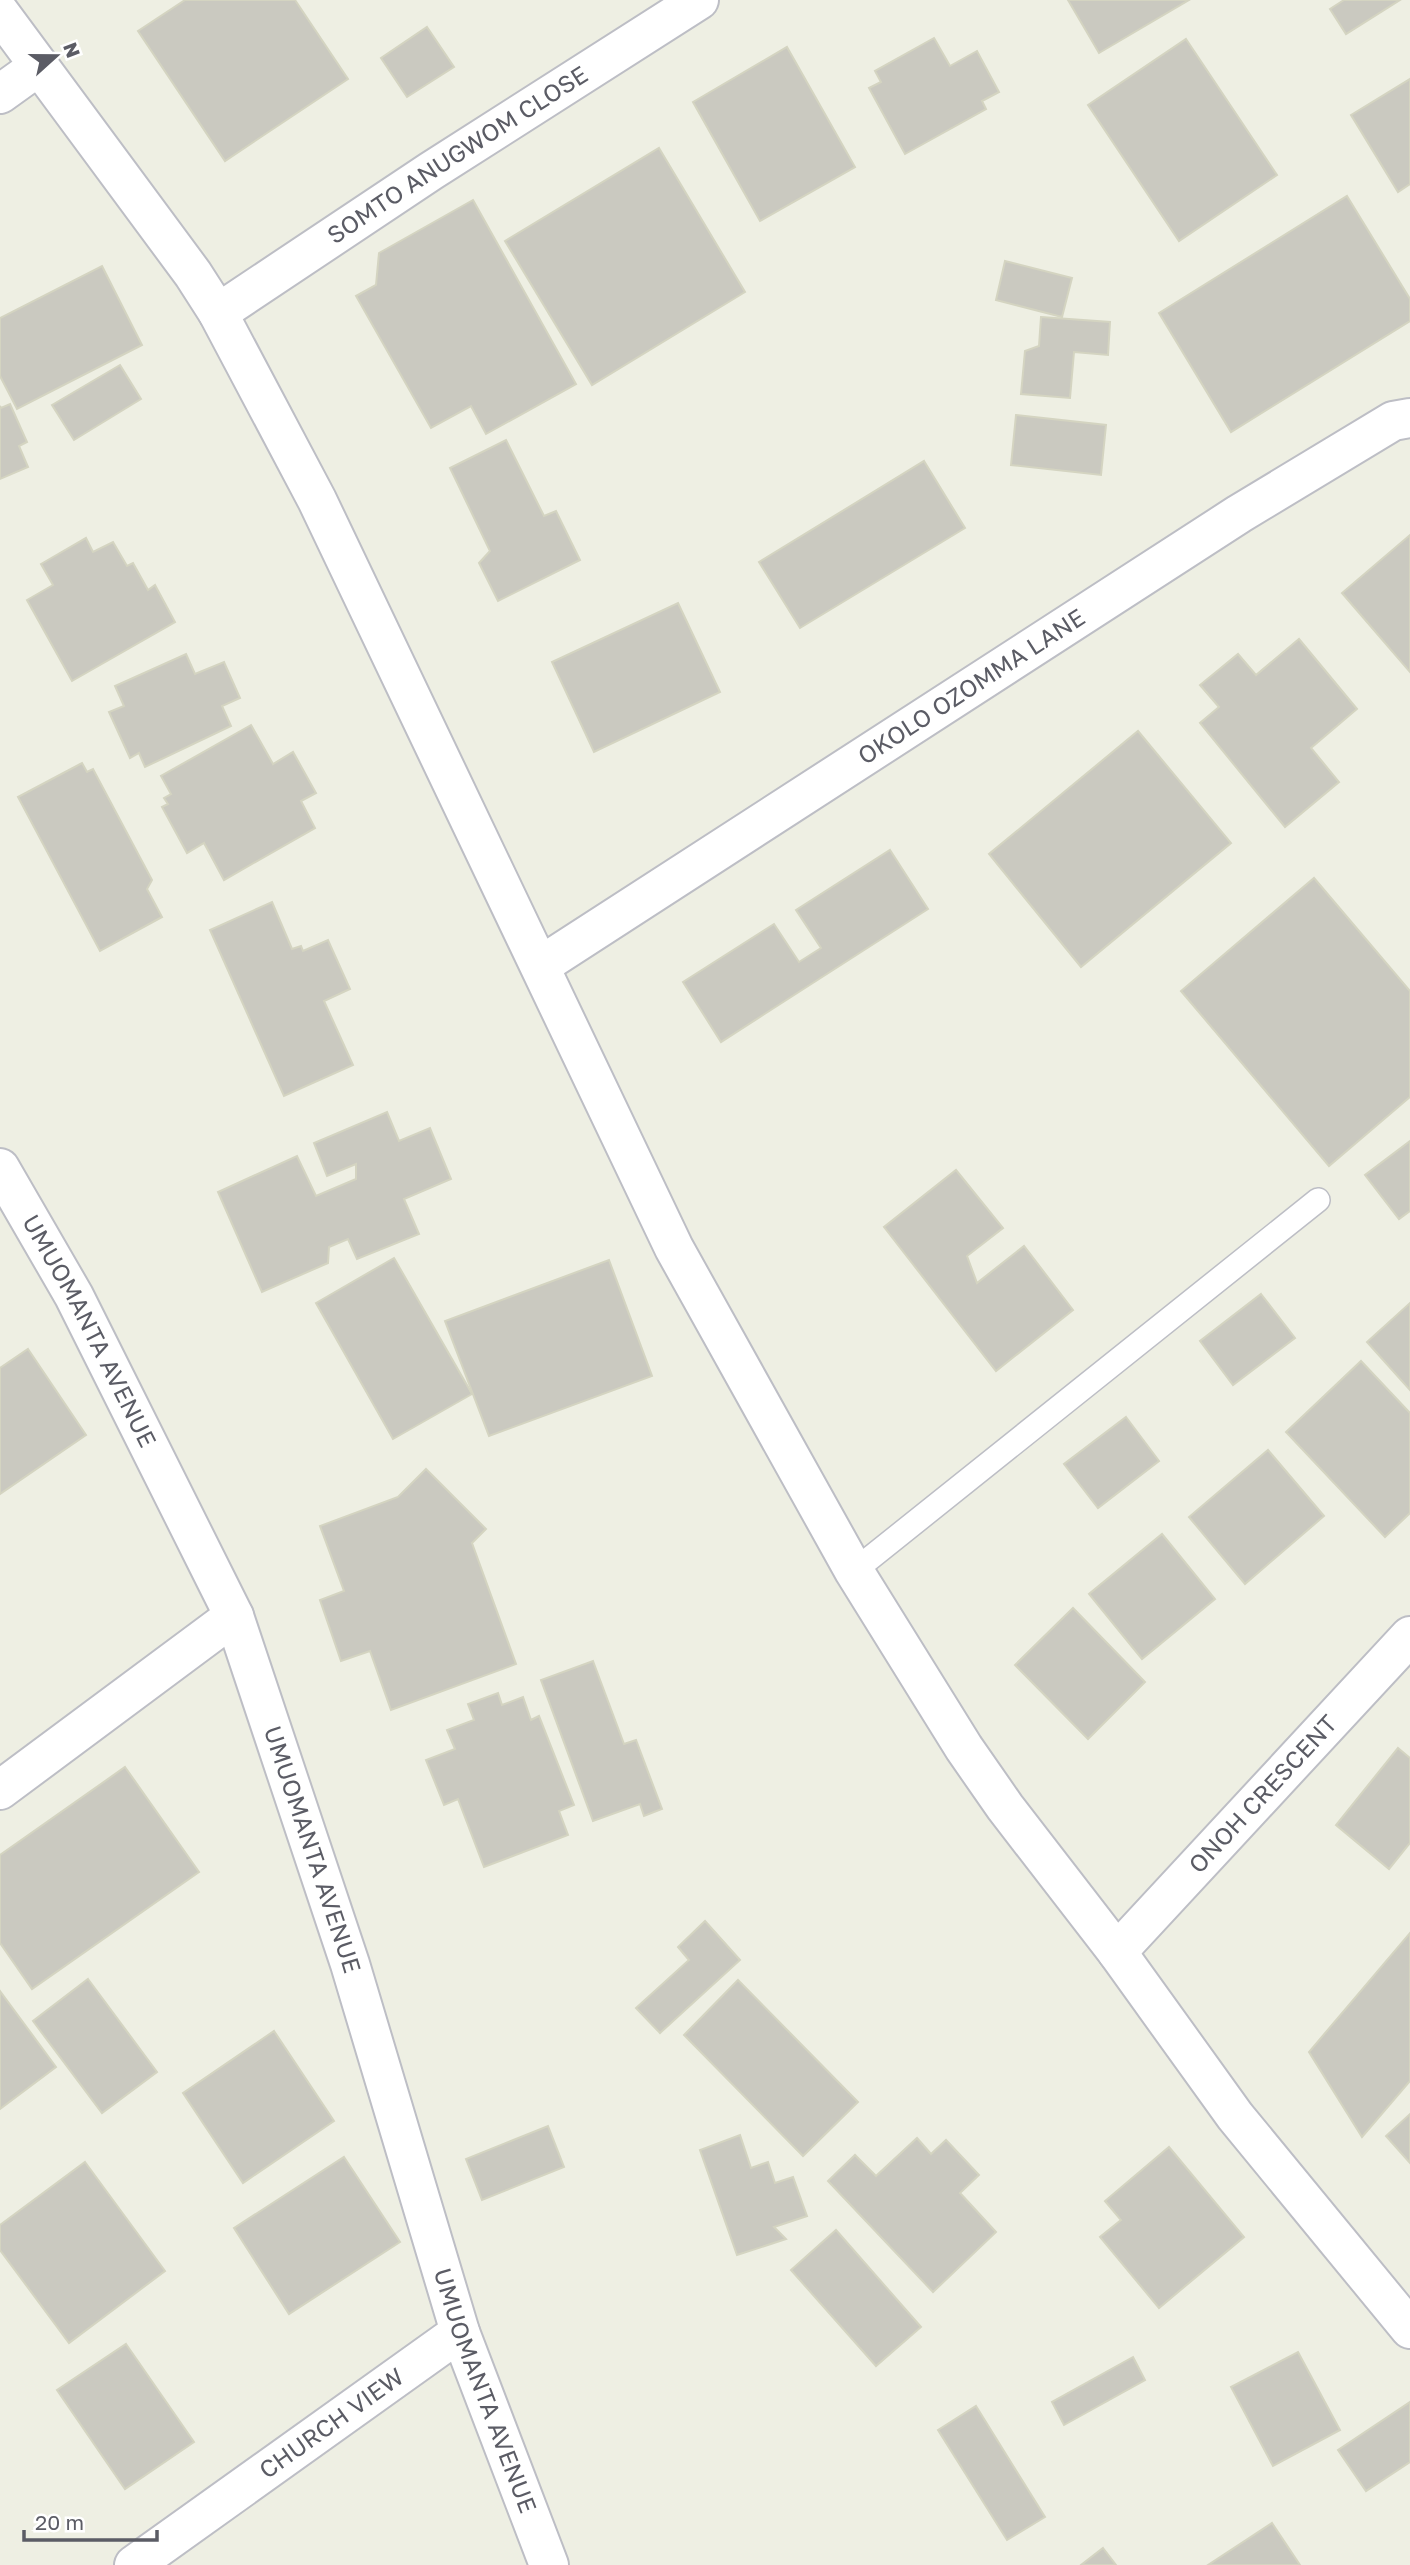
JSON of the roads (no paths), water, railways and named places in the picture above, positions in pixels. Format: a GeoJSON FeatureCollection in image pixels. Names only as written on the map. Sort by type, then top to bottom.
{"type":"FeatureCollection","features":[{"type":"Feature","properties":{"kind":"street","name":"SOMTO ANUGWOM CLOSE"},"geometry":{"type":"LineString","coordinates":[[218,313],[442,163],[699,0]]}},
{"type":"Feature","properties":{"kind":"street"},"geometry":{"type":"LineString","coordinates":[[0,13],[193,274],[218,313],[317,500],[674,1248],[853,1571],[964,1748],[1005,1807],[1117,1952],[1235,2116],[1410,2329]]}},
{"type":"Feature","properties":{"kind":"street"},"geometry":{"type":"LineString","coordinates":[[0,94],[39,66]]}},
{"type":"Feature","properties":{"kind":"street","name":"OKOLO OZOMMA LANE"},"geometry":{"type":"LineString","coordinates":[[540,966],[1239,514],[1392,421],[1410,418]]}},
{"type":"Feature","properties":{"kind":"street","name":"UMUOMANTA AVENUE"},"geometry":{"type":"LineString","coordinates":[[0,1168],[74,1296],[234,1616],[350,1964],[460,2332],[549,2565]]}},
{"type":"Feature","properties":{"kind":"street"},"geometry":{"type":"LineString","coordinates":[[0,1790],[234,1616]]}},
{"type":"Feature","properties":{"kind":"street","name":"ONOH CRESCENT"},"geometry":{"type":"LineString","coordinates":[[1117,1952],[1410,1636]]}},
{"type":"Feature","properties":{"kind":"street","name":"CHURCH VIEW"},"geometry":{"type":"LineString","coordinates":[[134,2565],[460,2332]]}},
{"type":"Feature","properties":{"kind":"lane"},"geometry":{"type":"LineString","coordinates":[[853,1571],[1318,1200]]}}]}
